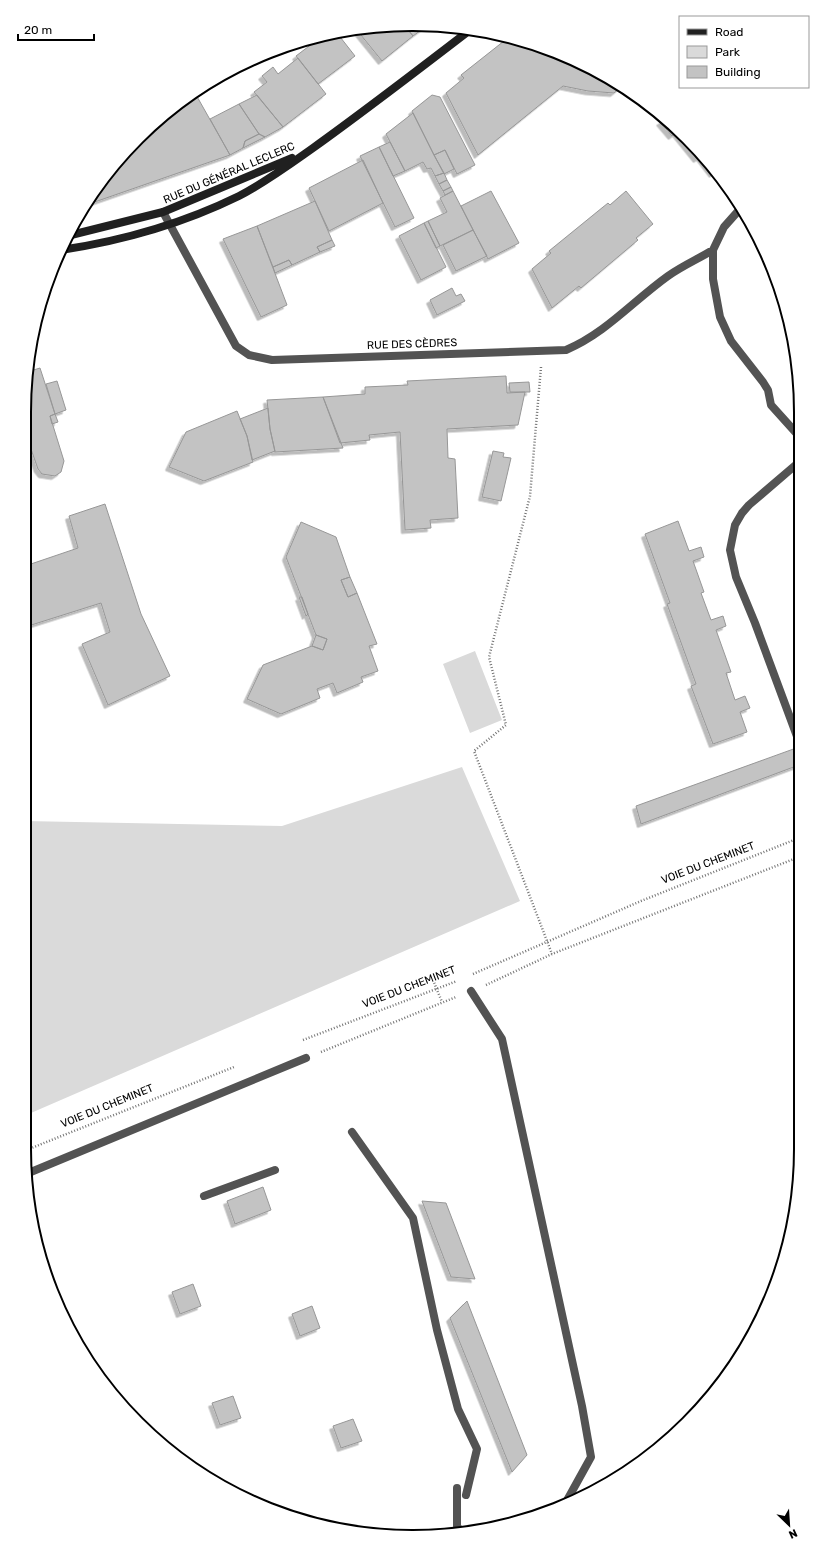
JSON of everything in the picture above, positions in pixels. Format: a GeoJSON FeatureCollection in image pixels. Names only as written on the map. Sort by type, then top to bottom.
{"type":"FeatureCollection","features":[{"type":"Feature","properties":{"kind":"main road","name":"RUE DU GÉNÉRAL LECLERC"},"geometry":{"type":"LineString","coordinates":[[68,249],[169,224],[239,196],[270,178],[358,116],[464,34]]}},
{"type":"Feature","properties":{"kind":"main road","name":"RUE DU GÉNÉRAL LECLERC"},"geometry":{"type":"LineString","coordinates":[[77,232],[163,212],[306,153]]}},
{"type":"Feature","properties":{"kind":"main road"},"geometry":{"type":"LineString","coordinates":[[74,237],[80,247]]}},
{"type":"Feature","properties":{"kind":"street","name":"RUE DES CÈDRES"},"geometry":{"type":"LineString","coordinates":[[163,212],[230,339],[244,352],[259,358],[272,360],[566,350],[582,343],[604,328],[668,276],[713,250]]}},
{"type":"Feature","properties":{"kind":"street"},"geometry":{"type":"LineString","coordinates":[[737,212],[724,227],[713,250],[713,279],[716,298],[724,328],[740,354],[764,382],[768,390],[771,405],[794,431]]}},
{"type":"Feature","properties":{"kind":"street"},"geometry":{"type":"LineString","coordinates":[[794,466],[749,504],[735,525],[730,550],[736,577],[755,623],[794,728]]}},
{"type":"Feature","properties":{"kind":"street"},"geometry":{"type":"LineString","coordinates":[[471,991],[502,1039],[584,1413],[591,1457],[570,1496]]}},
{"type":"Feature","properties":{"kind":"street"},"geometry":{"type":"LineString","coordinates":[[32,1172],[306,1058]]}},
{"type":"Feature","properties":{"kind":"street"},"geometry":{"type":"LineString","coordinates":[[352,1132],[412,1218],[436,1330],[454,1395],[458,1409],[477,1449],[466,1495]]}},
{"type":"Feature","properties":{"kind":"street"},"geometry":{"type":"LineString","coordinates":[[204,1196],[276,1170]]}},
{"type":"Feature","properties":{"kind":"street"},"geometry":{"type":"LineString","coordinates":[[457,1488],[458,1527]]}},
{"type":"Feature","properties":{"kind":"path"},"geometry":{"type":"LineString","coordinates":[[542,352],[530,496],[489,657],[506,725],[474,751],[552,954]]}},
{"type":"Feature","properties":{"kind":"path","name":"VOIE DU CHEMINET"},"geometry":{"type":"LineString","coordinates":[[471,974],[641,901],[794,840]]}},
{"type":"Feature","properties":{"kind":"path"},"geometry":{"type":"LineString","coordinates":[[306,1058],[471,991],[552,954],[794,859]]}},
{"type":"Feature","properties":{"kind":"path","name":"VOIE DU CHEMINET"},"geometry":{"type":"LineString","coordinates":[[302,1040],[437,990],[464,978]]}},
{"type":"Feature","properties":{"kind":"path"},"geometry":{"type":"LineString","coordinates":[[433,980],[442,1002]]}},
{"type":"Feature","properties":{"kind":"path","name":"VOIE DU CHEMINET"},"geometry":{"type":"LineString","coordinates":[[31,1148],[236,1066]]}},
{"type":"Feature","properties":{"kind":"green space"},"geometry":{"type":"Polygon","coordinates":[[[475,651],[502,720],[470,733],[443,664],[475,651]]]}},
{"type":"Feature","properties":{"kind":"green space"},"geometry":{"type":"Polygon","coordinates":[[[462,767],[520,901],[31,1113],[31,821],[282,826],[462,767]]]}},
{"type":"Feature","properties":{"kind":"building"},"geometry":{"type":"Polygon","coordinates":[[[409,31],[419,31],[413,36],[409,31]]]}},
{"type":"Feature","properties":{"kind":"building"},"geometry":{"type":"Polygon","coordinates":[[[409,31],[413,36],[382,61],[360,34],[409,31]]]}},
{"type":"Feature","properties":{"kind":"building"},"geometry":{"type":"Polygon","coordinates":[[[341,38],[355,56],[318,84],[296,56],[310,45],[341,38]]]}},
{"type":"Feature","properties":{"kind":"building"},"geometry":{"type":"Polygon","coordinates":[[[503,42],[535,51],[558,60],[581,70],[617,91],[614,93],[588,91],[563,86],[478,155],[446,93],[464,78],[461,75],[503,42]]]}},
{"type":"Feature","properties":{"kind":"building"},"geometry":{"type":"Polygon","coordinates":[[[298,58],[326,94],[283,127],[254,92],[267,82],[262,76],[273,67],[278,74],[298,58]]]}},
{"type":"Feature","properties":{"kind":"building"},"geometry":{"type":"Polygon","coordinates":[[[257,95],[283,127],[265,137],[259,134],[239,104],[257,95]]]}},
{"type":"Feature","properties":{"kind":"building"},"geometry":{"type":"Polygon","coordinates":[[[432,95],[440,97],[475,165],[457,174],[445,150],[434,155],[412,111],[432,95]]]}},
{"type":"Feature","properties":{"kind":"building"},"geometry":{"type":"Polygon","coordinates":[[[198,97],[230,155],[94,202],[110,180],[143,143],[180,110],[198,97]]]}},
{"type":"Feature","properties":{"kind":"building"},"geometry":{"type":"Polygon","coordinates":[[[239,104],[259,134],[245,141],[243,148],[230,155],[210,119],[239,104]]]}},
{"type":"Feature","properties":{"kind":"building"},"geometry":{"type":"Polygon","coordinates":[[[413,113],[444,173],[435,176],[431,168],[427,169],[423,162],[405,171],[386,134],[413,113]]]}},
{"type":"Feature","properties":{"kind":"building"},"geometry":{"type":"Polygon","coordinates":[[[662,124],[673,135],[672,136],[662,124]]]}},
{"type":"Feature","properties":{"kind":"building"},"geometry":{"type":"Polygon","coordinates":[[[259,134],[265,137],[243,148],[245,141],[259,134]]]}},
{"type":"Feature","properties":{"kind":"building"},"geometry":{"type":"Polygon","coordinates":[[[390,142],[405,171],[393,176],[379,147],[390,142]]]}},
{"type":"Feature","properties":{"kind":"building"},"geometry":{"type":"Polygon","coordinates":[[[379,147],[414,218],[395,227],[360,156],[379,147]]]}},
{"type":"Feature","properties":{"kind":"building"},"geometry":{"type":"Polygon","coordinates":[[[445,150],[454,169],[444,174],[434,155],[445,150]]]}},
{"type":"Feature","properties":{"kind":"building"},"geometry":{"type":"Polygon","coordinates":[[[363,160],[383,203],[329,231],[309,188],[363,160]]]}},
{"type":"Feature","properties":{"kind":"building"},"geometry":{"type":"Polygon","coordinates":[[[444,173],[447,180],[439,184],[435,176],[444,173]]]}},
{"type":"Feature","properties":{"kind":"building"},"geometry":{"type":"Polygon","coordinates":[[[447,180],[451,187],[443,191],[439,184],[447,180]]]}},
{"type":"Feature","properties":{"kind":"building"},"geometry":{"type":"Polygon","coordinates":[[[451,187],[453,191],[445,195],[443,191],[451,187]]]}},
{"type":"Feature","properties":{"kind":"building"},"geometry":{"type":"Polygon","coordinates":[[[453,191],[473,230],[440,246],[428,221],[447,212],[440,198],[453,191]]]}},
{"type":"Feature","properties":{"kind":"building"},"geometry":{"type":"Polygon","coordinates":[[[491,191],[519,243],[488,259],[461,206],[491,191]]]}},
{"type":"Feature","properties":{"kind":"building"},"geometry":{"type":"Polygon","coordinates":[[[626,191],[653,224],[636,238],[638,240],[581,288],[579,286],[552,308],[532,269],[551,253],[549,251],[608,203],[610,205],[626,191]]]}},
{"type":"Feature","properties":{"kind":"building"},"geometry":{"type":"Polygon","coordinates":[[[315,201],[332,240],[317,247],[320,252],[292,265],[289,260],[273,267],[257,226],[315,201]]]}},
{"type":"Feature","properties":{"kind":"building"},"geometry":{"type":"Polygon","coordinates":[[[428,221],[440,246],[436,248],[424,223],[428,221]]]}},
{"type":"Feature","properties":{"kind":"building"},"geometry":{"type":"Polygon","coordinates":[[[424,223],[446,267],[421,280],[399,236],[424,223]]]}},
{"type":"Feature","properties":{"kind":"building"},"geometry":{"type":"Polygon","coordinates":[[[257,226],[287,305],[261,317],[223,239],[257,226]]]}},
{"type":"Feature","properties":{"kind":"building"},"geometry":{"type":"Polygon","coordinates":[[[473,230],[487,256],[456,271],[443,245],[473,230]]]}},
{"type":"Feature","properties":{"kind":"building"},"geometry":{"type":"Polygon","coordinates":[[[332,240],[335,246],[320,252],[317,247],[332,240]]]}},
{"type":"Feature","properties":{"kind":"building"},"geometry":{"type":"Polygon","coordinates":[[[289,260],[292,265],[275,273],[273,267],[289,260]]]}},
{"type":"Feature","properties":{"kind":"building"},"geometry":{"type":"Polygon","coordinates":[[[452,288],[456,296],[461,294],[465,301],[437,315],[430,300],[452,288]]]}},
{"type":"Feature","properties":{"kind":"building"},"geometry":{"type":"Polygon","coordinates":[[[40,368],[55,414],[50,416],[64,461],[61,472],[55,476],[42,474],[38,469],[31,449],[33,370],[40,368]]]}},
{"type":"Feature","properties":{"kind":"building"},"geometry":{"type":"Polygon","coordinates":[[[506,376],[507,393],[525,392],[518,425],[447,429],[448,458],[455,459],[458,518],[430,520],[431,528],[405,530],[400,432],[369,435],[370,440],[340,443],[323,397],[365,394],[365,387],[408,385],[407,381],[506,376]]]}},
{"type":"Feature","properties":{"kind":"building"},"geometry":{"type":"Polygon","coordinates":[[[57,381],[66,410],[55,414],[46,384],[57,381]]]}},
{"type":"Feature","properties":{"kind":"building"},"geometry":{"type":"Polygon","coordinates":[[[529,382],[530,392],[510,392],[509,383],[529,382]]]}},
{"type":"Feature","properties":{"kind":"building"},"geometry":{"type":"Polygon","coordinates":[[[323,397],[343,448],[275,452],[270,429],[267,400],[323,397]]]}},
{"type":"Feature","properties":{"kind":"building"},"geometry":{"type":"Polygon","coordinates":[[[268,408],[270,429],[275,451],[252,460],[247,436],[240,419],[268,408]]]}},
{"type":"Feature","properties":{"kind":"building"},"geometry":{"type":"Polygon","coordinates":[[[237,411],[247,436],[253,462],[204,481],[169,467],[186,432],[237,411]]]}},
{"type":"Feature","properties":{"kind":"building"},"geometry":{"type":"Polygon","coordinates":[[[55,414],[58,422],[52,424],[50,416],[55,414]]]}},
{"type":"Feature","properties":{"kind":"building"},"geometry":{"type":"Polygon","coordinates":[[[493,451],[504,453],[503,457],[511,458],[501,501],[482,497],[493,451]]]}},
{"type":"Feature","properties":{"kind":"building"},"geometry":{"type":"Polygon","coordinates":[[[105,504],[141,614],[170,676],[108,705],[82,644],[110,632],[101,603],[31,625],[31,564],[78,548],[69,516],[105,504]]]}},
{"type":"Feature","properties":{"kind":"building"},"geometry":{"type":"Polygon","coordinates":[[[678,521],[689,551],[701,547],[704,557],[693,561],[704,592],[701,593],[711,620],[723,616],[726,626],[716,630],[731,672],[726,673],[735,700],[745,696],[750,708],[740,712],[747,732],[713,744],[691,686],[696,684],[667,604],[670,603],[645,534],[678,521]]]}},
{"type":"Feature","properties":{"kind":"building"},"geometry":{"type":"Polygon","coordinates":[[[301,522],[336,537],[350,577],[341,580],[348,597],[357,593],[377,644],[369,646],[378,671],[361,677],[363,682],[337,693],[333,683],[317,689],[320,698],[281,714],[247,699],[263,665],[312,646],[323,650],[327,639],[316,635],[286,557],[301,522]]]}},
{"type":"Feature","properties":{"kind":"building"},"geometry":{"type":"Polygon","coordinates":[[[350,577],[357,593],[348,597],[341,580],[350,577]]]}},
{"type":"Feature","properties":{"kind":"building"},"geometry":{"type":"Polygon","coordinates":[[[299,597],[302,597],[308,614],[306,616],[299,597]]]}},
{"type":"Feature","properties":{"kind":"building"},"geometry":{"type":"Polygon","coordinates":[[[316,635],[327,639],[323,650],[312,646],[316,635]]]}},
{"type":"Feature","properties":{"kind":"building"},"geometry":{"type":"Polygon","coordinates":[[[794,749],[794,767],[641,824],[636,806],[794,749]]]}},
{"type":"Feature","properties":{"kind":"building"},"geometry":{"type":"Polygon","coordinates":[[[263,1187],[271,1210],[235,1224],[227,1201],[263,1187]]]}},
{"type":"Feature","properties":{"kind":"building"},"geometry":{"type":"Polygon","coordinates":[[[422,1201],[446,1203],[475,1279],[451,1277],[422,1201]]]}},
{"type":"Feature","properties":{"kind":"building"},"geometry":{"type":"Polygon","coordinates":[[[193,1284],[201,1306],[180,1314],[172,1292],[193,1284]]]}},
{"type":"Feature","properties":{"kind":"building"},"geometry":{"type":"Polygon","coordinates":[[[467,1301],[527,1455],[512,1472],[450,1318],[467,1301]]]}},
{"type":"Feature","properties":{"kind":"building"},"geometry":{"type":"Polygon","coordinates":[[[312,1306],[320,1328],[300,1336],[292,1314],[312,1306]]]}},
{"type":"Feature","properties":{"kind":"building"},"geometry":{"type":"Polygon","coordinates":[[[233,1396],[241,1418],[220,1425],[212,1403],[233,1396]]]}},
{"type":"Feature","properties":{"kind":"building"},"geometry":{"type":"Polygon","coordinates":[[[353,1419],[362,1441],[341,1448],[333,1426],[353,1419]]]}}]}
